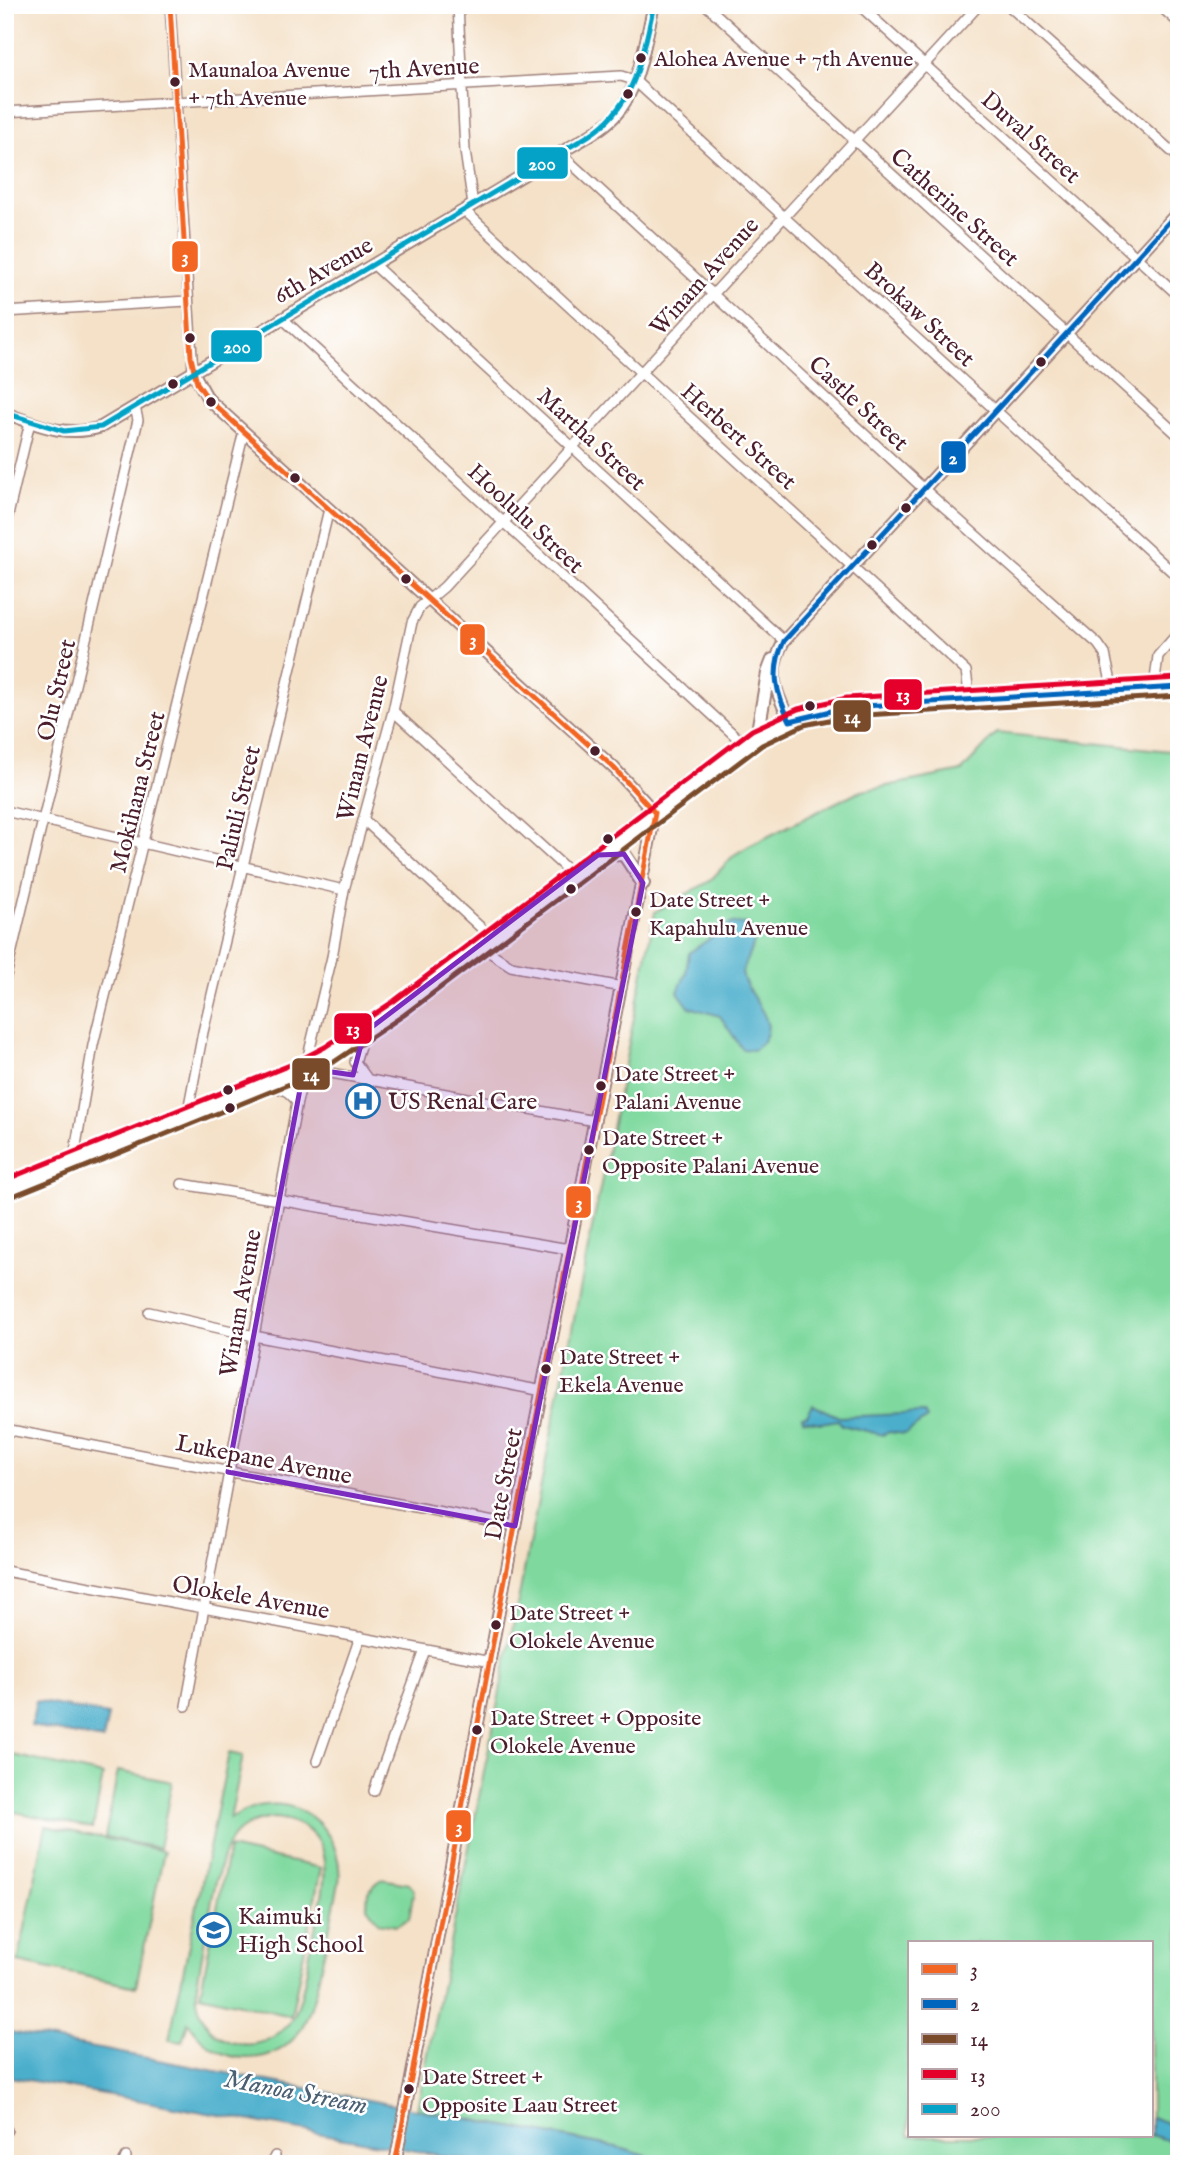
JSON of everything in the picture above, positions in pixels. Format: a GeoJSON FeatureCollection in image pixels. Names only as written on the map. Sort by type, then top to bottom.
{"type":"FeatureCollection","features":[{"type":"Feature","properties":{"kind":"main road"},"geometry":{"type":"LineString","coordinates":[[757,737],[768,673],[773,660]]}},
{"type":"Feature","properties":{"kind":"main road"},"geometry":{"type":"LineString","coordinates":[[5,1190],[304,1068],[364,1033],[745,745],[790,721],[848,707],[1179,687]]}},
{"type":"Feature","properties":{"kind":"main road"},"geometry":{"type":"LineString","coordinates":[[598,855],[624,854],[643,883]]}},
{"type":"Feature","properties":{"kind":"street"},"geometry":{"type":"LineString","coordinates":[[170,5],[193,372],[208,399],[614,768],[655,813]]}},
{"type":"Feature","properties":{"kind":"street"},"geometry":{"type":"LineString","coordinates":[[458,5],[469,208]]}},
{"type":"Feature","properties":{"kind":"street","name":"6th Avenue"},"geometry":{"type":"LineString","coordinates":[[5,413],[60,431],[82,432],[101,427],[560,153],[612,118],[630,93],[654,5]]}},
{"type":"Feature","properties":{"kind":"street","name":"Catherine Street"},"geometry":{"type":"LineString","coordinates":[[706,5],[1179,436]]}},
{"type":"Feature","properties":{"kind":"street","name":"Duval Street"},"geometry":{"type":"LineString","coordinates":[[859,5],[1179,296]]}},
{"type":"Feature","properties":{"kind":"street","name":"Winam Avenue"},"geometry":{"type":"LineString","coordinates":[[186,1706],[304,1068],[332,957],[344,890],[393,711],[412,622],[429,599],[444,587],[574,448],[978,5]]}},
{"type":"Feature","properties":{"kind":"street"},"geometry":{"type":"LineString","coordinates":[[1008,5],[1179,158]]}},
{"type":"Feature","properties":{"kind":"street"},"geometry":{"type":"LineString","coordinates":[[1159,5],[1179,23]]}},
{"type":"Feature","properties":{"kind":"street","name":"7th Avenue"},"geometry":{"type":"LineString","coordinates":[[5,112],[621,76],[634,80]]}},
{"type":"Feature","properties":{"kind":"street","name":"Brokaw Street"},"geometry":{"type":"LineString","coordinates":[[634,80],[1179,578]]}},
{"type":"Feature","properties":{"kind":"street","name":"Castle Street"},"geometry":{"type":"LineString","coordinates":[[560,153],[925,490],[1098,644],[1105,654],[1114,691]]}},
{"type":"Feature","properties":{"kind":"street","name":"Herbert Street"},"geometry":{"type":"LineString","coordinates":[[469,208],[642,373],[966,671],[970,700]]}},
{"type":"Feature","properties":{"kind":"street"},"geometry":{"type":"LineString","coordinates":[[790,721],[780,701],[773,660],[783,641],[997,412],[1179,211]]}},
{"type":"Feature","properties":{"kind":"street","name":"Martha Street"},"geometry":{"type":"LineString","coordinates":[[374,265],[783,641]]}},
{"type":"Feature","properties":{"kind":"street"},"geometry":{"type":"LineString","coordinates":[[5,313],[187,301]]}},
{"type":"Feature","properties":{"kind":"street","name":"Hoolulu Street"},"geometry":{"type":"LineString","coordinates":[[282,318],[745,745]]}},
{"type":"Feature","properties":{"kind":"street","name":"Olu Street"},"geometry":{"type":"LineString","coordinates":[[5,980],[45,821],[138,420],[135,408]]}},
{"type":"Feature","properties":{"kind":"street"},"geometry":{"type":"LineString","coordinates":[[5,528],[30,422]]}},
{"type":"Feature","properties":{"kind":"street","name":"Mokihana Street"},"geometry":{"type":"LineString","coordinates":[[73,1163],[93,1045],[145,843],[244,431]]}},
{"type":"Feature","properties":{"kind":"street","name":"Paliuli Street"},"geometry":{"type":"LineString","coordinates":[[187,1116],[203,1032],[329,509]]}},
{"type":"Feature","properties":{"kind":"street"},"geometry":{"type":"LineString","coordinates":[[1154,688],[1158,656],[1179,632]]}},
{"type":"Feature","properties":{"kind":"street"},"geometry":{"type":"LineString","coordinates":[[393,711],[572,874]]}},
{"type":"Feature","properties":{"kind":"street"},"geometry":{"type":"LineString","coordinates":[[5,811],[344,890]]}},
{"type":"Feature","properties":{"kind":"street","name":"Date Street"},"geometry":{"type":"LineString","coordinates":[[396,2158],[515,1526],[655,813]]}},
{"type":"Feature","properties":{"kind":"street"},"geometry":{"type":"LineString","coordinates":[[365,821],[491,937]]}},
{"type":"Feature","properties":{"kind":"street"},"geometry":{"type":"LineString","coordinates":[[480,946],[510,966],[622,987]]}},
{"type":"Feature","properties":{"kind":"street"},"geometry":{"type":"LineString","coordinates":[[364,1033],[355,1062],[366,1077]]}},
{"type":"Feature","properties":{"kind":"street"},"geometry":{"type":"LineString","coordinates":[[304,1068],[366,1077],[595,1121]]}},
{"type":"Feature","properties":{"kind":"street"},"geometry":{"type":"LineString","coordinates":[[248,1091],[280,1087],[289,1091],[297,1102]]}},
{"type":"Feature","properties":{"kind":"street"},"geometry":{"type":"LineString","coordinates":[[182,1184],[569,1249]]}},
{"type":"Feature","properties":{"kind":"street"},"geometry":{"type":"LineString","coordinates":[[149,1312],[254,1336],[543,1391]]}},
{"type":"Feature","properties":{"kind":"street","name":"Lukepane Avenue"},"geometry":{"type":"LineString","coordinates":[[5,1429],[515,1526]]}},
{"type":"Feature","properties":{"kind":"street","name":"Olokele Avenue"},"geometry":{"type":"LineString","coordinates":[[5,1571],[491,1662]]}},
{"type":"Feature","properties":{"kind":"street"},"geometry":{"type":"LineString","coordinates":[[317,1761],[360,1637]]}},
{"type":"Feature","properties":{"kind":"street"},"geometry":{"type":"LineString","coordinates":[[374,1791],[425,1650]]}},
{"type":"Feature","properties":{"kind":"highlighted area"},"geometry":{"type":"Polygon","coordinates":[[[624,854],[633,863],[643,883],[515,1526],[228,1472],[304,1068],[353,1075],[364,1033],[598,855],[624,854]]]}},
{"type":"Feature","properties":{"kind":"green space"},"geometry":{"type":"Polygon","coordinates":[[[997,733],[1179,752],[1179,2164],[674,2164],[616,2147],[417,2109],[655,912],[710,881],[734,855],[749,846],[857,792],[962,771],[997,733]]]}},
{"type":"Feature","properties":{"kind":"green space"},"geometry":{"type":"Polygon","coordinates":[[[229,1753],[243,1756],[230,1819],[260,1806],[282,1805],[297,1809],[321,1826],[336,1852],[339,1883],[315,1995],[303,2026],[294,2038],[268,2055],[239,2058],[222,2053],[206,2043],[188,2022],[182,2042],[169,2040],[229,1753]],[[276,1818],[247,1826],[233,1837],[220,1865],[197,1984],[198,2005],[205,2022],[217,2034],[231,2042],[248,2044],[264,2041],[280,2032],[294,2016],[300,1999],[321,1904],[324,1866],[321,1849],[313,1835],[298,1824],[276,1818]]]}},
{"type":"Feature","properties":{"kind":"green space"},"geometry":{"type":"Polygon","coordinates":[[[13,1755],[103,1775],[93,1828],[5,1810],[13,1755]]]}},
{"type":"Feature","properties":{"kind":"green space"},"geometry":{"type":"Polygon","coordinates":[[[118,1771],[172,1782],[159,1848],[105,1837],[118,1771]]]}},
{"type":"Feature","properties":{"kind":"green space"},"geometry":{"type":"Polygon","coordinates":[[[46,1826],[164,1851],[136,1987],[18,1962],[46,1826]]]}},
{"type":"Feature","properties":{"kind":"green space"},"geometry":{"type":"Polygon","coordinates":[[[229,1848],[321,1868],[291,2016],[200,1995],[229,1848]]]}},
{"type":"Feature","properties":{"kind":"green space"},"geometry":{"type":"Polygon","coordinates":[[[381,1879],[409,1884],[414,1890],[409,1919],[396,1926],[379,1923],[367,1907],[368,1892],[381,1879]]]}},
{"type":"Feature","properties":{"kind":"water"},"geometry":{"type":"Polygon","coordinates":[[[732,923],[746,924],[754,935],[753,947],[742,973],[763,1012],[768,1031],[764,1040],[754,1050],[742,1049],[720,1016],[689,1007],[678,992],[686,973],[689,953],[732,923]]]}},
{"type":"Feature","properties":{"kind":"water"},"geometry":{"type":"Polygon","coordinates":[[[813,1405],[839,1417],[924,1413],[927,1419],[905,1434],[889,1432],[883,1435],[842,1425],[838,1420],[821,1423],[803,1420],[802,1417],[807,1416],[813,1405]]]}},
{"type":"Feature","properties":{"kind":"water"},"geometry":{"type":"Polygon","coordinates":[[[36,1701],[108,1715],[103,1740],[31,1726],[36,1701]]]}},
{"type":"Feature","properties":{"kind":"water","name":"Manoa Stream"},"geometry":{"type":"Polygon","coordinates":[[[5,2031],[616,2147],[674,2164],[488,2164],[5,2076],[5,2031]]]}},
{"type":"Feature","properties":{"kind":"water"},"geometry":{"type":"Polygon","coordinates":[[[1152,2117],[1179,2127],[1179,2144],[1152,2135],[1152,2117]]]}},
{"type":"Feature","properties":{"kind":"transit line","name":"3"},"geometry":{"type":"LineString","coordinates":[[170,5],[191,357],[197,383],[208,399],[614,768],[655,813]]}},
{"type":"Feature","properties":{"kind":"transit line","name":"200"},"geometry":{"type":"LineString","coordinates":[[5,413],[64,431],[101,427],[588,136],[604,124],[627,95],[640,61],[654,5]]}},
{"type":"Feature","properties":{"kind":"transit line","name":"2"},"geometry":{"type":"LineString","coordinates":[[790,721],[776,682],[777,662],[784,641],[1179,211]]}},
{"type":"Feature","properties":{"kind":"transit line","name":"13"},"geometry":{"type":"LineString","coordinates":[[5,1180],[290,1065],[325,1047],[394,1001],[752,730],[798,709],[847,698],[1178,678]]}},
{"type":"Feature","properties":{"kind":"transit line","name":"2"},"geometry":{"type":"LineString","coordinates":[[790,721],[848,707],[1179,687]]}},
{"type":"Feature","properties":{"kind":"transit line","name":"14"},"geometry":{"type":"LineString","coordinates":[[8,1198],[297,1081],[334,1062],[404,1015],[762,745],[804,725],[849,716],[1179,696]]}},
{"type":"Feature","properties":{"kind":"transit line","name":"3"},"geometry":{"type":"LineString","coordinates":[[395,2164],[515,1526],[655,813]]}},
{"type":"Feature","properties":{"kind":"place","name":"Alohea Avenue + 7th Avenue"},"geometry":{"type":"Point","coordinates":[641,58]}},
{"type":"Feature","properties":{"kind":"place","name":"Maunaloa Avenue + 7th Avenue"},"geometry":{"type":"Point","coordinates":[175,82]}},
{"type":"Feature","properties":{"kind":"place","name":"Date Street + Kapahulu Avenue"},"geometry":{"type":"Point","coordinates":[636,912]}},
{"type":"Feature","properties":{"kind":"place","name":"Date Street + Palani Avenue"},"geometry":{"type":"Point","coordinates":[601,1086]}},
{"type":"Feature","properties":{"kind":"place","name":"US Renal Care"},"geometry":{"type":"Point","coordinates":[363,1101]}},
{"type":"Feature","properties":{"kind":"place","name":"Date Street + Opposite Palani Avenue"},"geometry":{"type":"Point","coordinates":[589,1150]}},
{"type":"Feature","properties":{"kind":"place","name":"Date Street + Ekela Avenue"},"geometry":{"type":"Point","coordinates":[546,1369]}},
{"type":"Feature","properties":{"kind":"place","name":"Date Street + Olokele Avenue"},"geometry":{"type":"Point","coordinates":[496,1625]}},
{"type":"Feature","properties":{"kind":"place","name":"Date Street + Opposite Olokele Avenue"},"geometry":{"type":"Point","coordinates":[477,1730]}},
{"type":"Feature","properties":{"kind":"place","name":"Kaimuki High School"},"geometry":{"type":"Point","coordinates":[214,1930]}},
{"type":"Feature","properties":{"kind":"place","name":"Date Street + Opposite Laau Street"},"geometry":{"type":"Point","coordinates":[409,2089]}}]}
